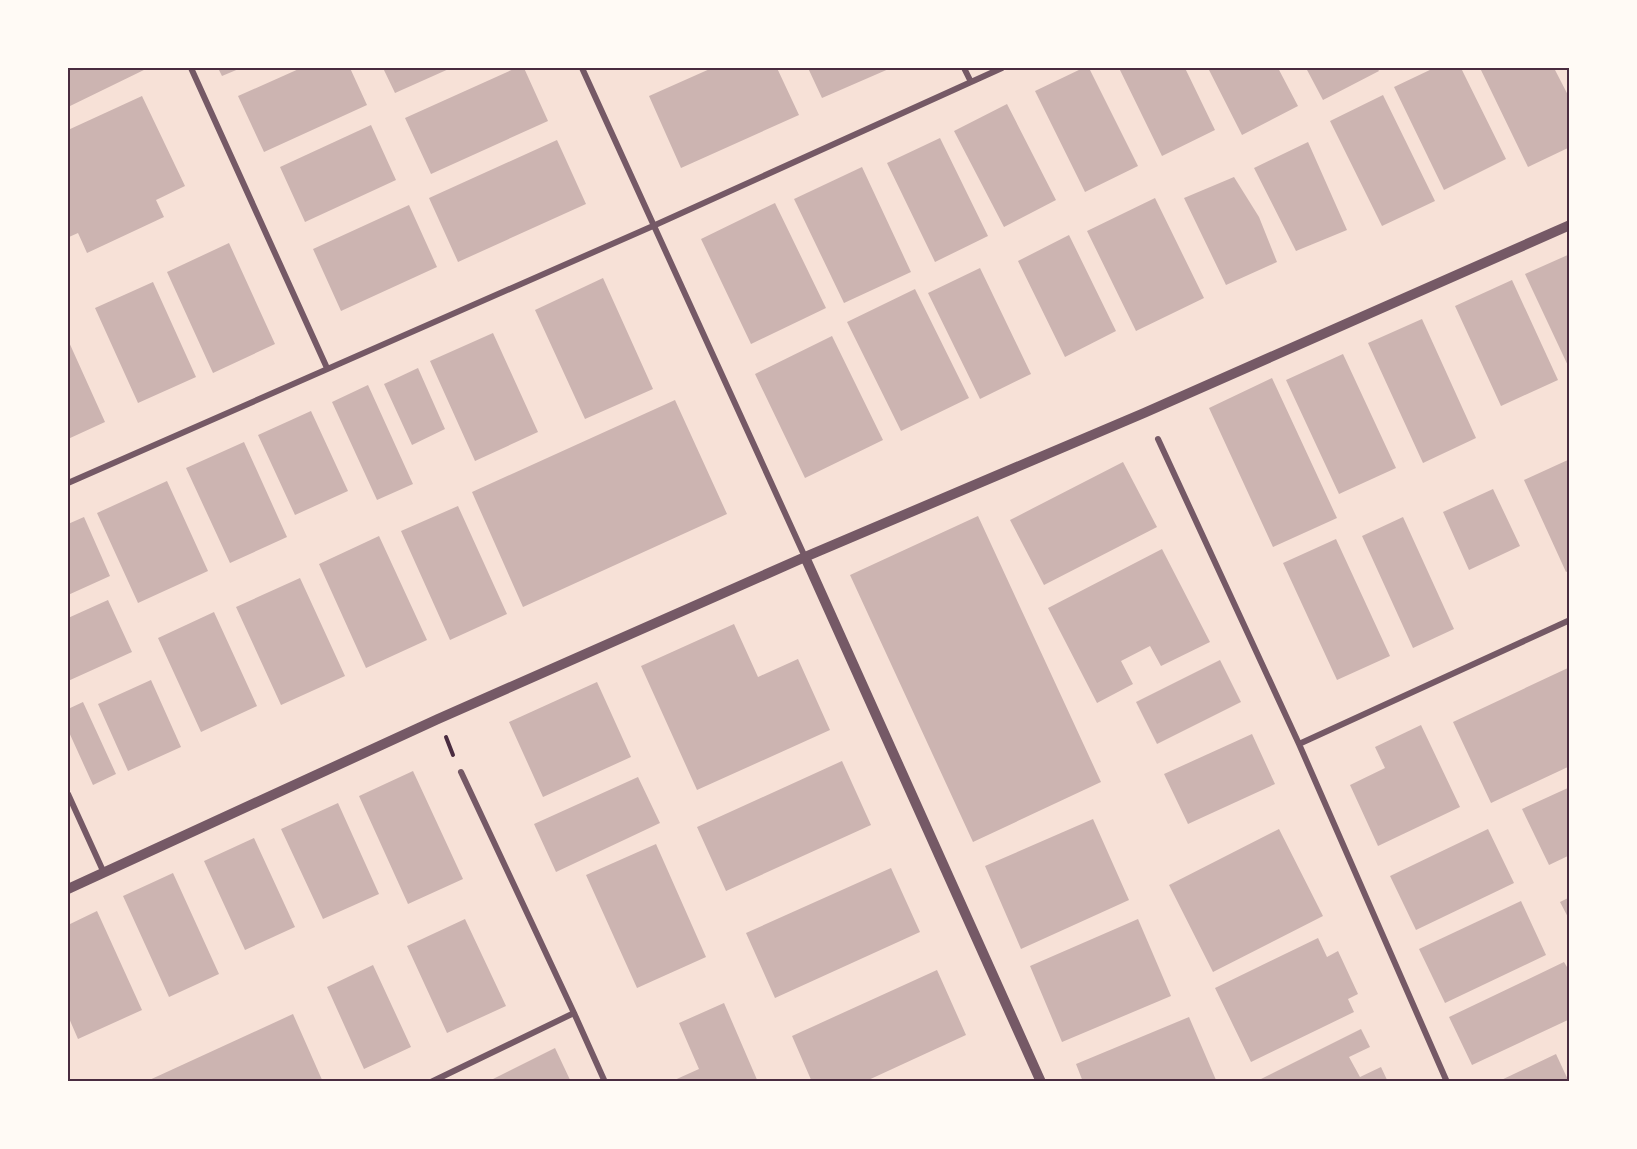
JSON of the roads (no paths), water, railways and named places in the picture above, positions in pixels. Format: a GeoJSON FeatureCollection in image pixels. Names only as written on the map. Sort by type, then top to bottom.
{"type":"FeatureCollection","features":[{"type":"Feature","properties":{"kind":"street"},"geometry":{"type":"LineString","coordinates":[[190,68],[327,368]]}},
{"type":"Feature","properties":{"kind":"street"},"geometry":{"type":"LineString","coordinates":[[582,68],[1041,1082]]}},
{"type":"Feature","properties":{"kind":"street"},"geometry":{"type":"LineString","coordinates":[[964,68],[971,82]]}},
{"type":"Feature","properties":{"kind":"street"},"geometry":{"type":"LineString","coordinates":[[68,483],[653,226],[1002,68]]}},
{"type":"Feature","properties":{"kind":"street"},"geometry":{"type":"LineString","coordinates":[[68,889],[438,719],[805,557],[1144,413],[1569,225]]}},
{"type":"Feature","properties":{"kind":"street"},"geometry":{"type":"LineString","coordinates":[[1158,439],[1299,744],[1447,1082]]}},
{"type":"Feature","properties":{"kind":"street"},"geometry":{"type":"LineString","coordinates":[[1299,744],[1569,621]]}},
{"type":"Feature","properties":{"kind":"street"},"geometry":{"type":"LineString","coordinates":[[461,772],[574,1012],[604,1082]]}},
{"type":"Feature","properties":{"kind":"street"},"geometry":{"type":"LineString","coordinates":[[68,794],[104,873]]}},
{"type":"Feature","properties":{"kind":"street"},"geometry":{"type":"LineString","coordinates":[[431,1082],[574,1012]]}}]}
